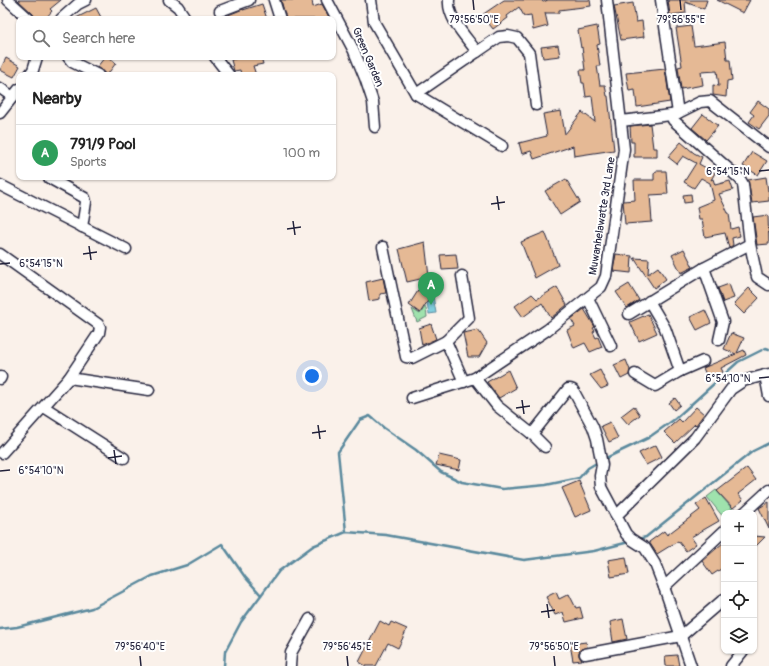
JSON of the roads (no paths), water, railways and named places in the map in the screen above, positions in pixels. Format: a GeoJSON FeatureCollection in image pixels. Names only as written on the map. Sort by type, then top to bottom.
{"type":"FeatureCollection","features":[{"type":"Feature","properties":{"kind":"street"},"geometry":{"type":"LineString","coordinates":[[8,0],[26,16]]}},
{"type":"Feature","properties":{"kind":"street"},"geometry":{"type":"LineString","coordinates":[[169,0],[178,7],[184,16]]}},
{"type":"Feature","properties":{"kind":"street"},"geometry":{"type":"LineString","coordinates":[[220,12],[249,0]]}},
{"type":"Feature","properties":{"kind":"street"},"geometry":{"type":"LineString","coordinates":[[274,0],[279,16]]}},
{"type":"Feature","properties":{"kind":"street","name":"Green Garden"},"geometry":{"type":"LineString","coordinates":[[327,0],[335,16]]}},
{"type":"Feature","properties":{"kind":"street"},"geometry":{"type":"LineString","coordinates":[[371,0],[374,22],[416,94],[502,146]]}},
{"type":"Feature","properties":{"kind":"street"},"geometry":{"type":"LineString","coordinates":[[449,0],[448,5],[452,17],[477,52]]}},
{"type":"Feature","properties":{"kind":"street","name":"Muwanhelawatte 3rd Lane"},"geometry":{"type":"LineString","coordinates":[[412,398],[475,378],[547,330],[601,287],[606,276],[624,154],[607,0]]}},
{"type":"Feature","properties":{"kind":"street"},"geometry":{"type":"LineString","coordinates":[[662,0],[674,114],[673,120],[740,179],[743,184],[750,244],[757,277],[769,285]]}},
{"type":"Feature","properties":{"kind":"street"},"geometry":{"type":"LineString","coordinates":[[64,16],[80,1]]}},
{"type":"Feature","properties":{"kind":"street","name":"Green Garden"},"geometry":{"type":"LineString","coordinates":[[336,17],[354,51],[365,78],[373,102],[375,127]]}},
{"type":"Feature","properties":{"kind":"street"},"geometry":{"type":"LineString","coordinates":[[416,94],[499,37],[508,36],[517,38],[529,53],[536,105]]}},
{"type":"Feature","properties":{"kind":"street"},"geometry":{"type":"LineString","coordinates":[[31,72],[36,60]]}},
{"type":"Feature","properties":{"kind":"street"},"geometry":{"type":"LineString","coordinates":[[70,60],[92,72]]}},
{"type":"Feature","properties":{"kind":"street"},"geometry":{"type":"LineString","coordinates":[[217,60],[227,72]]}},
{"type":"Feature","properties":{"kind":"street"},"geometry":{"type":"LineString","coordinates":[[0,88],[16,93],[0,114]]}},
{"type":"Feature","properties":{"kind":"street"},"geometry":{"type":"LineString","coordinates":[[621,120],[674,114],[700,102],[710,101],[769,147]]}},
{"type":"Feature","properties":{"kind":"street"},"geometry":{"type":"LineString","coordinates":[[53,180],[85,198],[86,202],[82,227]]}},
{"type":"Feature","properties":{"kind":"street"},"geometry":{"type":"LineString","coordinates":[[0,186],[126,249]]}},
{"type":"Feature","properties":{"kind":"street"},"geometry":{"type":"LineString","coordinates":[[629,314],[704,268],[750,244]]}},
{"type":"Feature","properties":{"kind":"street"},"geometry":{"type":"LineString","coordinates":[[383,247],[406,357],[412,358],[446,341],[469,318],[462,276]]}},
{"type":"Feature","properties":{"kind":"street"},"geometry":{"type":"LineString","coordinates":[[0,254],[98,324],[100,327],[99,332],[69,378],[44,408],[2,453]]}},
{"type":"Feature","properties":{"kind":"street"},"geometry":{"type":"LineString","coordinates":[[704,268],[723,322],[718,340]]}},
{"type":"Feature","properties":{"kind":"street"},"geometry":{"type":"LineString","coordinates":[[588,298],[611,346]]}},
{"type":"Feature","properties":{"kind":"street"},"geometry":{"type":"LineString","coordinates":[[649,301],[665,328],[680,371]]}},
{"type":"Feature","properties":{"kind":"street"},"geometry":{"type":"LineString","coordinates":[[446,341],[464,382]]}},
{"type":"Feature","properties":{"kind":"street"},"geometry":{"type":"LineString","coordinates":[[635,374],[655,386],[680,371],[703,361]]}},
{"type":"Feature","properties":{"kind":"street"},"geometry":{"type":"LineString","coordinates":[[616,516],[695,438],[731,389],[743,381],[767,374],[769,396]]}},
{"type":"Feature","properties":{"kind":"street"},"geometry":{"type":"LineString","coordinates":[[69,378],[149,390]]}},
{"type":"Feature","properties":{"kind":"street"},"geometry":{"type":"LineString","coordinates":[[475,378],[498,406],[532,434],[545,448]]}},
{"type":"Feature","properties":{"kind":"street"},"geometry":{"type":"LineString","coordinates":[[532,434],[566,391],[572,389],[593,427],[602,465],[600,476],[601,487],[626,534],[644,548],[655,564],[691,666]]}},
{"type":"Feature","properties":{"kind":"street"},"geometry":{"type":"LineString","coordinates":[[44,408],[124,458]]}},
{"type":"Feature","properties":{"kind":"street"},"geometry":{"type":"LineString","coordinates":[[747,510],[769,490]]}},
{"type":"Feature","properties":{"kind":"street"},"geometry":{"type":"LineString","coordinates":[[664,587],[721,534]]}},
{"type":"Feature","properties":{"kind":"street"},"geometry":{"type":"LineString","coordinates":[[585,654],[681,636],[721,601]]}},
{"type":"Feature","properties":{"kind":"street"},"geometry":{"type":"LineString","coordinates":[[290,666],[291,653],[310,620]]}},
{"type":"Feature","properties":{"kind":"street"},"geometry":{"type":"LineString","coordinates":[[731,666],[741,654]]}},
{"type":"Feature","properties":{"kind":"water"},"geometry":{"type":"Polygon","coordinates":[[[433,296],[436,313],[429,314],[426,297],[433,296]]]}},
{"type":"Feature","properties":{"kind":"waterway"},"geometry":{"type":"LineString","coordinates":[[604,459],[648,438],[675,419],[738,362],[766,348],[769,349]]}},
{"type":"Feature","properties":{"kind":"waterway"},"geometry":{"type":"LineString","coordinates":[[346,532],[338,452],[360,420],[370,416],[384,428],[416,450],[441,472],[462,482],[502,489],[546,485],[579,478],[588,468],[598,462]]}},
{"type":"Feature","properties":{"kind":"waterway"},"geometry":{"type":"LineString","coordinates":[[638,539],[646,537],[753,451],[769,443]]}},
{"type":"Feature","properties":{"kind":"waterway"},"geometry":{"type":"LineString","coordinates":[[224,666],[225,652],[241,622],[279,571],[313,546],[346,532],[386,535],[524,560],[594,551],[629,542]]}},
{"type":"Feature","properties":{"kind":"waterway"},"geometry":{"type":"LineString","coordinates":[[0,629],[17,627],[92,608],[152,576],[187,565],[222,544],[245,577],[261,595]]}},
{"type":"Feature","properties":{"kind":"place","name":"791/9 Pool"},"geometry":{"type":"Point","coordinates":[431,305]}}]}
